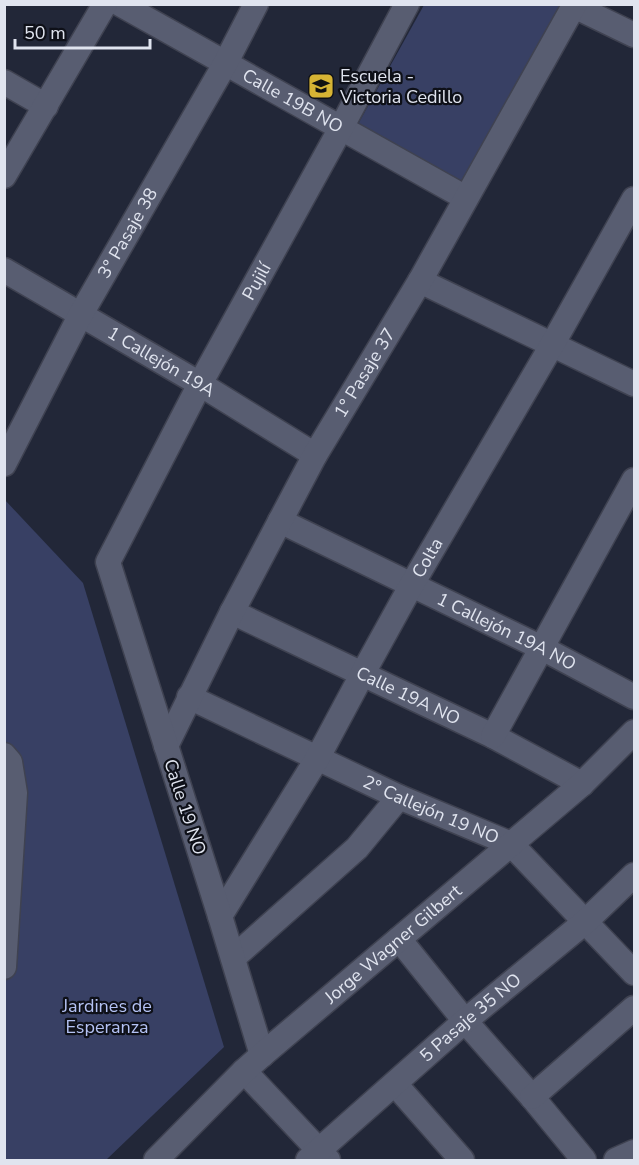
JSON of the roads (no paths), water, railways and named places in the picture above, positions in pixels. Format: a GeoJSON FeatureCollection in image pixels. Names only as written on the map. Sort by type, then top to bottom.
{"type":"FeatureCollection","features":[{"type":"Feature","properties":{"kind":"street"},"geometry":{"type":"LineString","coordinates":[[4,177],[105,4]]}},
{"type":"Feature","properties":{"kind":"street","name":"Calle 19B NO"},"geometry":{"type":"LineString","coordinates":[[120,4],[466,198]]}},
{"type":"Feature","properties":{"kind":"street","name":"3° Pasaje 38"},"geometry":{"type":"LineString","coordinates":[[4,464],[81,314],[225,64],[256,4]]}},
{"type":"Feature","properties":{"kind":"street","name":"Pujilí"},"geometry":{"type":"LineString","coordinates":[[109,560],[200,384],[407,4]]}},
{"type":"Feature","properties":{"kind":"street"},"geometry":{"type":"LineString","coordinates":[[574,5],[634,35]]}},
{"type":"Feature","properties":{"kind":"street","name":"1° Pasaje 37"},"geometry":{"type":"LineString","coordinates":[[166,746],[232,612],[315,455],[420,281],[574,5]]}},
{"type":"Feature","properties":{"kind":"street"},"geometry":{"type":"LineString","coordinates":[[4,82],[46,106]]}},
{"type":"Feature","properties":{"kind":"street","name":"Colta"},"geometry":{"type":"LineString","coordinates":[[220,916],[317,759],[411,586],[552,345],[634,199]]}},
{"type":"Feature","properties":{"kind":"street","name":"1 Callejón 19A"},"geometry":{"type":"LineString","coordinates":[[4,270],[200,384],[315,455]]}},
{"type":"Feature","properties":{"kind":"street"},"geometry":{"type":"LineString","coordinates":[[420,281],[634,384]]}},
{"type":"Feature","properties":{"kind":"street"},"geometry":{"type":"LineString","coordinates":[[493,736],[634,480]]}},
{"type":"Feature","properties":{"kind":"street","name":"1 Callejón 19A NO"},"geometry":{"type":"LineString","coordinates":[[280,521],[542,648],[634,697]]}},
{"type":"Feature","properties":{"kind":"street","name":"Calle 19 NO"},"geometry":{"type":"LineString","coordinates":[[109,560],[109,567],[262,1055]]}},
{"type":"Feature","properties":{"kind":"street","name":"Calle 19A NO"},"geometry":{"type":"LineString","coordinates":[[232,612],[493,736],[582,784]]}},
{"type":"Feature","properties":{"kind":"street","name":"2° Callejón 19 NO"},"geometry":{"type":"LineString","coordinates":[[189,697],[399,797],[511,844],[634,974]]}},
{"type":"Feature","properties":{"kind":"street","name":"Jorge Wagner Gilbert"},"geometry":{"type":"LineString","coordinates":[[156,1161],[244,1071],[582,784],[634,732]]}},
{"type":"Feature","properties":{"kind":"street"},"geometry":{"type":"LineString","coordinates":[[4,755],[10,762],[15,793],[4,967]]}},
{"type":"Feature","properties":{"kind":"street"},"geometry":{"type":"LineString","coordinates":[[233,958],[357,848],[399,797]]}},
{"type":"Feature","properties":{"kind":"street","name":"5 Pasaje 35 NO"},"geometry":{"type":"LineString","coordinates":[[318,1157],[394,1084],[465,1021],[585,922],[634,875]]}},
{"type":"Feature","properties":{"kind":"street"},"geometry":{"type":"LineString","coordinates":[[399,939],[584,1161]]}},
{"type":"Feature","properties":{"kind":"street"},"geometry":{"type":"LineString","coordinates":[[532,1097],[634,1008]]}},
{"type":"Feature","properties":{"kind":"street"},"geometry":{"type":"LineString","coordinates":[[244,1071],[318,1157]]}},
{"type":"Feature","properties":{"kind":"street"},"geometry":{"type":"LineString","coordinates":[[394,1084],[462,1161]]}},
{"type":"Feature","properties":{"kind":"street"},"geometry":{"type":"LineString","coordinates":[[616,1161],[634,1152]]}},
{"type":"Feature","properties":{"kind":"place","name":"Escuela - Victoria Cedillo"},"geometry":{"type":"Point","coordinates":[321,86]}},
{"type":"Feature","properties":{"kind":"park label","name":"Jardines de Esperanza"},"geometry":{"type":"Point","coordinates":[107,1016]}}]}
